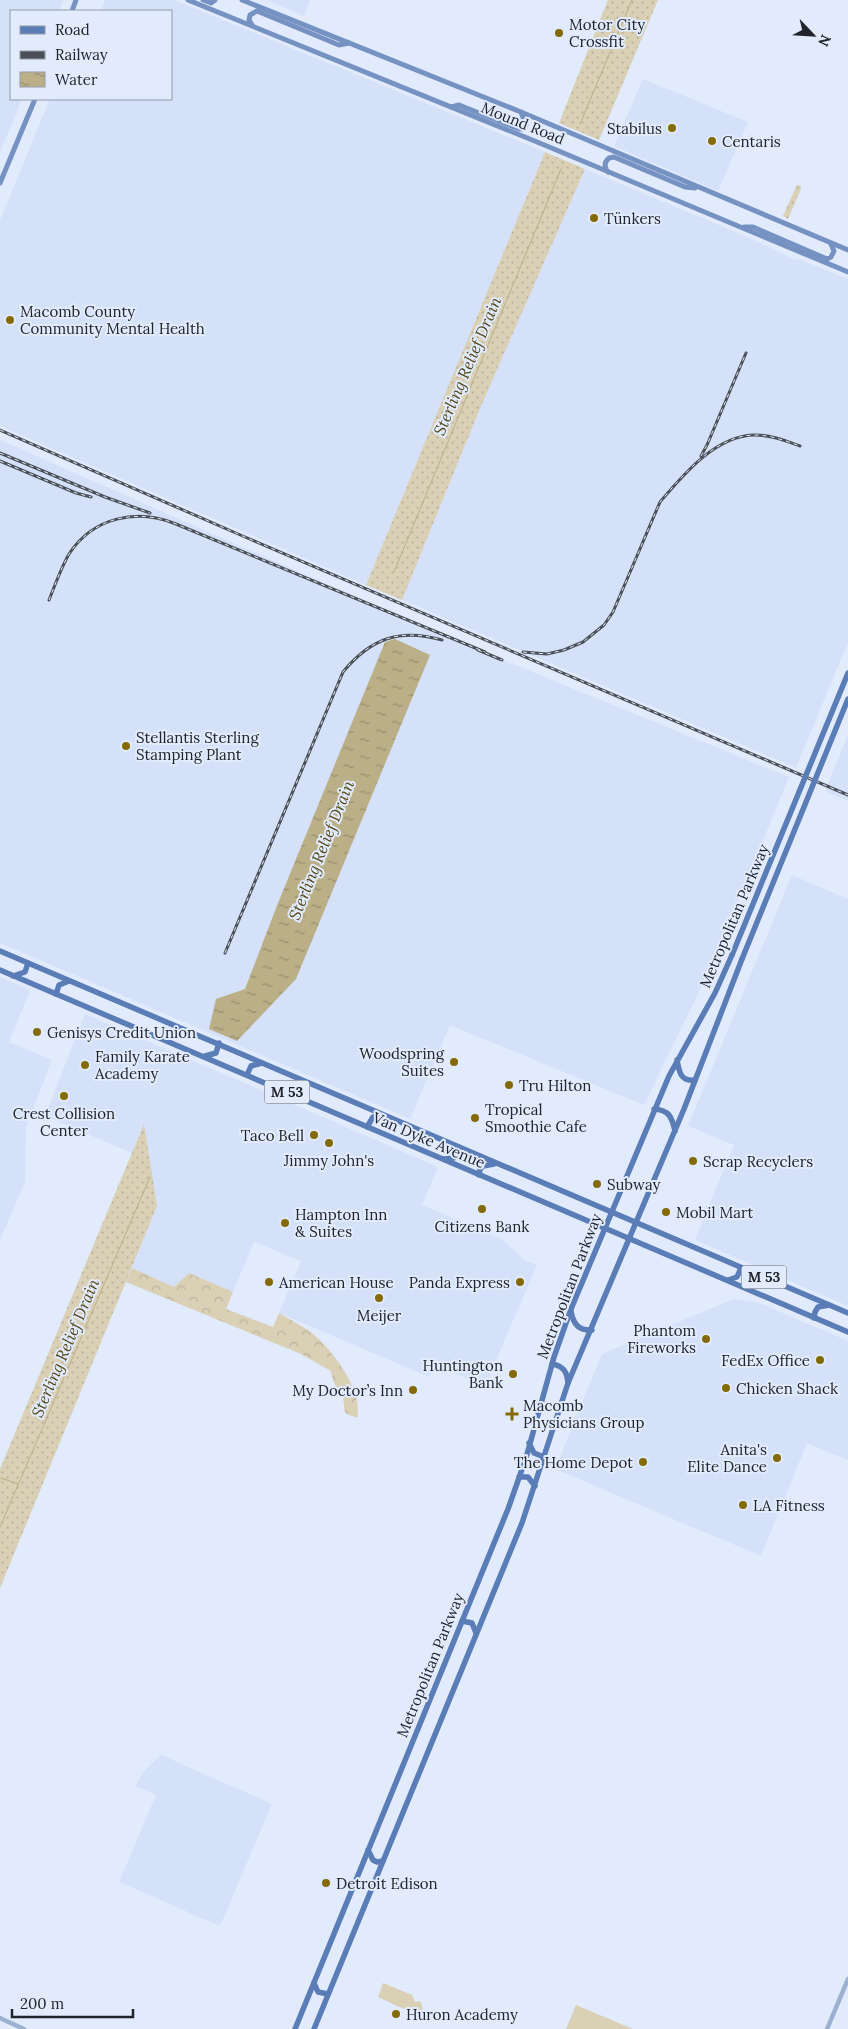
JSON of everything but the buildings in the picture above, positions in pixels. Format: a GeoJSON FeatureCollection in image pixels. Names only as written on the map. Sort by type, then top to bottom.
{"type":"FeatureCollection","features":[{"type":"Feature","properties":{"kind":"main road","name":"Mound Road"},"geometry":{"type":"LineString","coordinates":[[188,0],[848,272]]}},
{"type":"Feature","properties":{"kind":"main road"},"geometry":{"type":"LineString","coordinates":[[203,0],[211,3],[215,0]]}},
{"type":"Feature","properties":{"kind":"main road","name":"Mound Road"},"geometry":{"type":"LineString","coordinates":[[242,0],[521,112],[848,250]]}},
{"type":"Feature","properties":{"kind":"main road"},"geometry":{"type":"LineString","coordinates":[[253,26],[249,20],[250,15],[257,11],[339,45],[349,43]]}},
{"type":"Feature","properties":{"kind":"main road"},"geometry":{"type":"LineString","coordinates":[[0,183],[35,100]]}},
{"type":"Feature","properties":{"kind":"main road"},"geometry":{"type":"LineString","coordinates":[[450,107],[459,105],[519,129],[526,125],[521,112]]}},
{"type":"Feature","properties":{"kind":"main road"},"geometry":{"type":"LineString","coordinates":[[608,172],[605,162],[609,158],[614,157],[685,187],[703,190]]}},
{"type":"Feature","properties":{"kind":"main road"},"geometry":{"type":"LineString","coordinates":[[738,227],[753,228],[827,259],[831,258],[834,251],[831,243]]}},
{"type":"Feature","properties":{"kind":"main road","name":"Metropolitan Parkway"},"geometry":{"type":"LineString","coordinates":[[295,2029],[519,1477],[552,1364],[571,1309],[654,1109],[677,1060],[708,1005],[732,955],[848,673]]}},
{"type":"Feature","properties":{"kind":"main road","name":"Metropolitan Parkway"},"geometry":{"type":"LineString","coordinates":[[314,2029],[535,1486],[568,1383],[637,1224],[848,699]]}},
{"type":"Feature","properties":{"kind":"main road","name":"Van Dyke Avenue"},"geometry":{"type":"LineString","coordinates":[[0,951],[848,1313]]}},
{"type":"Feature","properties":{"kind":"main road"},"geometry":{"type":"LineString","coordinates":[[13,976],[25,972],[28,963]]}},
{"type":"Feature","properties":{"kind":"main road","name":"Van Dyke Avenue"},"geometry":{"type":"LineString","coordinates":[[0,970],[848,1332]]}},
{"type":"Feature","properties":{"kind":"main road"},"geometry":{"type":"LineString","coordinates":[[56,994],[59,985],[71,981]]}},
{"type":"Feature","properties":{"kind":"main road"},"geometry":{"type":"LineString","coordinates":[[202,1056],[216,1053],[218,1043]]}},
{"type":"Feature","properties":{"kind":"main road"},"geometry":{"type":"LineString","coordinates":[[677,1060],[682,1076],[687,1080],[695,1080]]}},
{"type":"Feature","properties":{"kind":"main road"},"geometry":{"type":"LineString","coordinates":[[247,1075],[251,1066],[257,1063],[264,1063]]}},
{"type":"Feature","properties":{"kind":"main road"},"geometry":{"type":"LineString","coordinates":[[654,1109],[667,1112],[672,1120],[675,1131]]}},
{"type":"Feature","properties":{"kind":"main road"},"geometry":{"type":"LineString","coordinates":[[367,1127],[373,1117],[386,1116]]}},
{"type":"Feature","properties":{"kind":"main road"},"geometry":{"type":"LineString","coordinates":[[442,1159],[454,1158],[459,1147]]}},
{"type":"Feature","properties":{"kind":"main road"},"geometry":{"type":"LineString","coordinates":[[479,1176],[483,1166],[499,1164]]}},
{"type":"Feature","properties":{"kind":"main road"},"geometry":{"type":"LineString","coordinates":[[725,1280],[737,1277],[741,1268]]}},
{"type":"Feature","properties":{"kind":"main road"},"geometry":{"type":"LineString","coordinates":[[814,1318],[818,1307],[831,1306]]}},
{"type":"Feature","properties":{"kind":"main road"},"geometry":{"type":"LineString","coordinates":[[571,1309],[576,1326],[583,1330],[592,1330]]}},
{"type":"Feature","properties":{"kind":"main road"},"geometry":{"type":"LineString","coordinates":[[552,1364],[560,1366],[565,1370],[568,1383]]}},
{"type":"Feature","properties":{"kind":"main road"},"geometry":{"type":"LineString","coordinates":[[529,1444],[534,1453],[544,1457]]}},
{"type":"Feature","properties":{"kind":"main road"},"geometry":{"type":"LineString","coordinates":[[519,1477],[528,1478],[535,1486]]}},
{"type":"Feature","properties":{"kind":"main road"},"geometry":{"type":"LineString","coordinates":[[462,1621],[472,1623],[476,1633]]}},
{"type":"Feature","properties":{"kind":"main road"},"geometry":{"type":"LineString","coordinates":[[368,1850],[372,1860],[377,1862],[383,1861]]}},
{"type":"Feature","properties":{"kind":"main road"},"geometry":{"type":"LineString","coordinates":[[314,1983],[318,1992],[328,1994]]}},
{"type":"Feature","properties":{"kind":"main road"},"geometry":{"type":"LineString","coordinates":[[295,2029],[302,2029]]}},
{"type":"Feature","properties":{"kind":"street"},"geometry":{"type":"LineString","coordinates":[[827,2029],[848,1979]]}},
{"type":"Feature","properties":{"kind":"street"},"geometry":{"type":"LineString","coordinates":[[0,2018],[24,2029]]}},
{"type":"Feature","properties":{"kind":"shaded area"},"geometry":{"type":"Polygon","coordinates":[[[0,0],[63,0],[59,10],[10,10],[10,100],[22,100],[0,152],[0,0]]]}},
{"type":"Feature","properties":{"kind":"shaded area"},"geometry":{"type":"Polygon","coordinates":[[[105,0],[174,0],[545,152],[366,585],[0,426],[0,220],[50,100],[172,100],[172,10],[101,10],[105,0]]]}},
{"type":"Feature","properties":{"kind":"shaded area"},"geometry":{"type":"Polygon","coordinates":[[[267,0],[310,0],[304,16],[267,0]]]}},
{"type":"Feature","properties":{"kind":"shaded area"},"geometry":{"type":"Polygon","coordinates":[[[643,79],[748,122],[718,191],[614,146],[643,79]]]}},
{"type":"Feature","properties":{"kind":"shaded area"},"geometry":{"type":"Polygon","coordinates":[[[585,169],[738,233],[794,259],[848,279],[848,642],[796,768],[402,600],[481,406],[585,169]]]}},
{"type":"Feature","properties":{"kind":"shaded area","name":"Stellantis Sterling Stamping Plant"},"geometry":{"type":"Polygon","coordinates":[[[0,440],[449,638],[789,777],[713,963],[644,1105],[450,1025],[410,1119],[0,943],[0,440]]]}},
{"type":"Feature","properties":{"kind":"shaded area"},"geometry":{"type":"Polygon","coordinates":[[[848,735],[848,801],[825,791],[848,735]]]}},
{"type":"Feature","properties":{"kind":"shaded area"},"geometry":{"type":"Polygon","coordinates":[[[792,875],[848,899],[848,1306],[695,1240],[734,1145],[688,1126],[792,875]]]}},
{"type":"Feature","properties":{"kind":"shaded area"},"geometry":{"type":"Polygon","coordinates":[[[0,977],[30,990],[9,1042],[52,1060],[26,1128],[25,1182],[0,1240],[0,977]]]}},
{"type":"Feature","properties":{"kind":"shaded area"},"geometry":{"type":"Polygon","coordinates":[[[85,1014],[438,1167],[422,1205],[503,1240],[524,1260],[537,1265],[485,1386],[435,1365],[429,1377],[279,1313],[301,1261],[254,1242],[233,1292],[189,1273],[174,1287],[132,1268],[157,1206],[143,1126],[132,1153],[45,1116],[85,1014]]]}},
{"type":"Feature","properties":{"kind":"shaded area"},"geometry":{"type":"Polygon","coordinates":[[[734,1299],[759,1303],[848,1341],[848,1460],[807,1443],[761,1556],[555,1469],[602,1354],[734,1299]]]}},
{"type":"Feature","properties":{"kind":"shaded area"},"geometry":{"type":"Polygon","coordinates":[[[161,1755],[272,1804],[220,1926],[119,1882],[156,1795],[136,1786],[143,1772],[161,1755]]]}},
{"type":"Feature","properties":{"kind":"green space"},"geometry":{"type":"Polygon","coordinates":[[[608,0],[658,0],[599,140],[559,123],[608,0]]]}},
{"type":"Feature","properties":{"kind":"green space","name":"Sterling Relief Drain"},"geometry":{"type":"Polygon","coordinates":[[[545,152],[585,169],[481,406],[402,600],[366,585],[545,152]]]}},
{"type":"Feature","properties":{"kind":"green space"},"geometry":{"type":"Polygon","coordinates":[[[797,185],[800,185],[801,189],[788,219],[783,216],[797,185]]]}},
{"type":"Feature","properties":{"kind":"green space","name":"Sterling Relief Drain"},"geometry":{"type":"Polygon","coordinates":[[[144,1124],[157,1206],[0,1588],[0,1469],[144,1124]]]}},
{"type":"Feature","properties":{"kind":"green space"},"geometry":{"type":"Polygon","coordinates":[[[132,1268],[174,1287],[189,1273],[233,1292],[226,1309],[273,1327],[279,1313],[305,1328],[321,1341],[345,1372],[356,1396],[357,1418],[345,1413],[343,1397],[333,1381],[331,1371],[301,1354],[126,1282],[132,1268]]]}},
{"type":"Feature","properties":{"kind":"green space"},"geometry":{"type":"Polygon","coordinates":[[[383,1983],[412,1995],[415,2002],[420,2001],[423,2009],[406,2009],[378,1997],[383,1983]]]}},
{"type":"Feature","properties":{"kind":"green space"},"geometry":{"type":"Polygon","coordinates":[[[576,2005],[633,2029],[566,2029],[576,2005]]]}},
{"type":"Feature","properties":{"kind":"water"},"geometry":{"type":"Polygon","coordinates":[[[395,639],[430,655],[296,979],[237,1041],[209,1029],[216,999],[245,989],[278,903],[385,642],[395,639]]]}},
{"type":"Feature","properties":{"kind":"waterway","name":"Sterling Relief Drain"},"geometry":{"type":"LineString","coordinates":[[580,124],[632,0]]}},
{"type":"Feature","properties":{"kind":"waterway","name":"Sterling Relief Drain"},"geometry":{"type":"LineString","coordinates":[[394,572],[561,169]]}},
{"type":"Feature","properties":{"kind":"waterway","name":"Sterling Relief Drain"},"geometry":{"type":"LineString","coordinates":[[0,1527],[150,1177]]}},
{"type":"Feature","properties":{"kind":"waterway"},"geometry":{"type":"LineString","coordinates":[[1,1478],[18,1484]]}},
{"type":"Feature","properties":{"kind":"railway"},"geometry":{"type":"LineString","coordinates":[[701,456],[746,353]]}},
{"type":"Feature","properties":{"kind":"railway"},"geometry":{"type":"LineString","coordinates":[[0,430],[848,795]]}},
{"type":"Feature","properties":{"kind":"railway"},"geometry":{"type":"LineString","coordinates":[[523,652],[547,654],[564,650],[583,642],[604,625],[613,612],[660,502],[701,458],[727,442],[755,435],[773,437],[800,446]]}},
{"type":"Feature","properties":{"kind":"railway"},"geometry":{"type":"LineString","coordinates":[[0,453],[105,497],[150,513]]}},
{"type":"Feature","properties":{"kind":"railway"},"geometry":{"type":"LineString","coordinates":[[0,461],[76,493],[91,497]]}},
{"type":"Feature","properties":{"kind":"railway"},"geometry":{"type":"LineString","coordinates":[[49,600],[69,554],[90,531],[117,519],[146,517],[176,524],[485,652]]}},
{"type":"Feature","properties":{"kind":"railway"},"geometry":{"type":"LineString","coordinates":[[225,953],[343,672],[364,651],[387,639],[413,635],[442,640]]}},
{"type":"Feature","properties":{"kind":"railway"},"geometry":{"type":"LineString","coordinates":[[478,650],[502,660]]}},
{"type":"Feature","properties":{"kind":"place","name":"Motor City Crossfit"},"geometry":{"type":"Point","coordinates":[559,33]}},
{"type":"Feature","properties":{"kind":"place","name":"Stabilus"},"geometry":{"type":"Point","coordinates":[672,128]}},
{"type":"Feature","properties":{"kind":"place","name":"Centaris"},"geometry":{"type":"Point","coordinates":[712,141]}},
{"type":"Feature","properties":{"kind":"place","name":"Tünkers"},"geometry":{"type":"Point","coordinates":[594,218]}},
{"type":"Feature","properties":{"kind":"place","name":"Macomb County Community Mental Health"},"geometry":{"type":"Point","coordinates":[10,320]}},
{"type":"Feature","properties":{"kind":"place","name":"Stellantis Sterling Stamping Plant"},"geometry":{"type":"Point","coordinates":[126,746]}},
{"type":"Feature","properties":{"kind":"place","name":"Genisys Credit Union"},"geometry":{"type":"Point","coordinates":[37,1032]}},
{"type":"Feature","properties":{"kind":"place","name":"Woodspring Suites"},"geometry":{"type":"Point","coordinates":[454,1062]}},
{"type":"Feature","properties":{"kind":"place","name":"Family Karate Academy"},"geometry":{"type":"Point","coordinates":[85,1065]}},
{"type":"Feature","properties":{"kind":"place","name":"Tru Hilton"},"geometry":{"type":"Point","coordinates":[509,1085]}},
{"type":"Feature","properties":{"kind":"place","name":"Crest Collision Center"},"geometry":{"type":"Point","coordinates":[64,1096]}},
{"type":"Feature","properties":{"kind":"place","name":"Tropical Smoothie Cafe"},"geometry":{"type":"Point","coordinates":[475,1118]}},
{"type":"Feature","properties":{"kind":"place","name":"Taco Bell"},"geometry":{"type":"Point","coordinates":[314,1135]}},
{"type":"Feature","properties":{"kind":"place","name":"Jimmy John's"},"geometry":{"type":"Point","coordinates":[329,1143]}},
{"type":"Feature","properties":{"kind":"place","name":"Scrap Recyclers"},"geometry":{"type":"Point","coordinates":[693,1161]}},
{"type":"Feature","properties":{"kind":"place","name":"Subway"},"geometry":{"type":"Point","coordinates":[597,1184]}},
{"type":"Feature","properties":{"kind":"place","name":"Citizens Bank"},"geometry":{"type":"Point","coordinates":[482,1209]}},
{"type":"Feature","properties":{"kind":"place","name":"Mobil Mart"},"geometry":{"type":"Point","coordinates":[666,1212]}},
{"type":"Feature","properties":{"kind":"place","name":"Hampton Inn & Suites"},"geometry":{"type":"Point","coordinates":[285,1223]}},
{"type":"Feature","properties":{"kind":"place","name":"American House"},"geometry":{"type":"Point","coordinates":[269,1282]}},
{"type":"Feature","properties":{"kind":"place","name":"Panda Express"},"geometry":{"type":"Point","coordinates":[520,1282]}},
{"type":"Feature","properties":{"kind":"place","name":"Meijer"},"geometry":{"type":"Point","coordinates":[379,1298]}},
{"type":"Feature","properties":{"kind":"place","name":"Phantom Fireworks"},"geometry":{"type":"Point","coordinates":[706,1339]}},
{"type":"Feature","properties":{"kind":"place","name":"FedEx Office"},"geometry":{"type":"Point","coordinates":[820,1360]}},
{"type":"Feature","properties":{"kind":"place","name":"Huntington Bank"},"geometry":{"type":"Point","coordinates":[513,1374]}},
{"type":"Feature","properties":{"kind":"place","name":"Chicken Shack"},"geometry":{"type":"Point","coordinates":[726,1388]}},
{"type":"Feature","properties":{"kind":"place","name":"My Doctor’s Inn"},"geometry":{"type":"Point","coordinates":[413,1390]}},
{"type":"Feature","properties":{"kind":"place","name":"Macomb Physicians Group"},"geometry":{"type":"Point","coordinates":[512,1414]}},
{"type":"Feature","properties":{"kind":"place","name":"Anita's Elite Dance"},"geometry":{"type":"Point","coordinates":[777,1458]}},
{"type":"Feature","properties":{"kind":"place","name":"The Home Depot"},"geometry":{"type":"Point","coordinates":[643,1462]}},
{"type":"Feature","properties":{"kind":"place","name":"LA Fitness"},"geometry":{"type":"Point","coordinates":[743,1505]}},
{"type":"Feature","properties":{"kind":"place","name":"Detroit Edison"},"geometry":{"type":"Point","coordinates":[326,1883]}},
{"type":"Feature","properties":{"kind":"place","name":"Huron Academy"},"geometry":{"type":"Point","coordinates":[396,2014]}}]}
